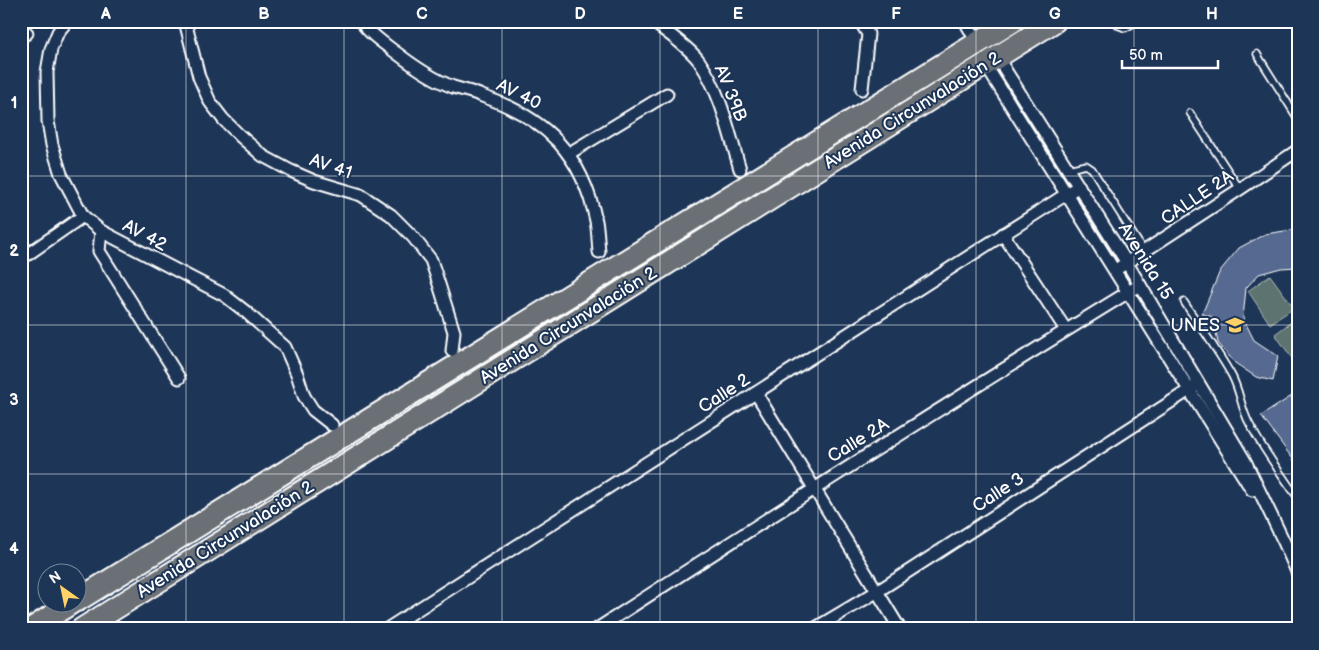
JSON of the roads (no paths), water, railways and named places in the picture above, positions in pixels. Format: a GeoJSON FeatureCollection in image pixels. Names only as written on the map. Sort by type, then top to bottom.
{"type":"FeatureCollection","features":[{"type":"Feature","properties":{"kind":"highway","name":"Avenida Circunvalación 2"},"geometry":{"type":"LineString","coordinates":[[88,594],[1013,21]]}},
{"type":"Feature","properties":{"kind":"highway","name":"Avenida Circunvalación 2"},"geometry":{"type":"LineString","coordinates":[[82,629],[1055,21]]}},
{"type":"Feature","properties":{"kind":"highway"},"geometry":{"type":"LineString","coordinates":[[31,629],[57,612]]}},
{"type":"Feature","properties":{"kind":"street","name":"AV 42"},"geometry":{"type":"LineString","coordinates":[[67,21],[58,32],[51,49],[46,72],[48,121],[52,145],[61,174],[83,216],[101,231],[224,295],[246,312],[285,347],[304,396],[313,410],[332,425]]}},
{"type":"Feature","properties":{"kind":"street","name":"AV 41"},"geometry":{"type":"LineString","coordinates":[[185,21],[199,76],[210,102],[239,135],[263,156],[291,170],[314,181],[361,195],[391,215],[414,237],[431,260],[437,278],[454,332],[452,351]]}},
{"type":"Feature","properties":{"kind":"street","name":"AV 40"},"geometry":{"type":"LineString","coordinates":[[361,21],[392,50],[424,73],[452,86],[511,107],[542,125],[561,144],[588,189],[597,223],[599,252]]}},
{"type":"Feature","properties":{"kind":"street","name":"AV 39B"},"geometry":{"type":"LineString","coordinates":[[652,21],[698,60],[714,88],[740,169]]}},
{"type":"Feature","properties":{"kind":"street"},"geometry":{"type":"LineString","coordinates":[[860,21],[868,34],[862,89]]}},
{"type":"Feature","properties":{"kind":"street"},"geometry":{"type":"LineString","coordinates":[[965,21],[990,61]]}},
{"type":"Feature","properties":{"kind":"street","name":"Avenida 15"},"geometry":{"type":"LineString","coordinates":[[990,61],[1068,169],[1127,263],[1284,542],[1298,574]]}},
{"type":"Feature","properties":{"kind":"street","name":"Avenida 15"},"geometry":{"type":"LineString","coordinates":[[990,61],[1066,195],[1128,293],[1195,386]]}},
{"type":"Feature","properties":{"kind":"street"},"geometry":{"type":"LineString","coordinates":[[568,154],[667,94]]}},
{"type":"Feature","properties":{"kind":"street","name":"CALLE 2A"},"geometry":{"type":"LineString","coordinates":[[1114,271],[1145,253],[1298,150]]}},
{"type":"Feature","properties":{"kind":"street","name":"Calle 2"},"geometry":{"type":"LineString","coordinates":[[387,629],[1079,186]]}},
{"type":"Feature","properties":{"kind":"street"},"geometry":{"type":"LineString","coordinates":[[21,259],[83,216]]}},
{"type":"Feature","properties":{"kind":"street"},"geometry":{"type":"LineString","coordinates":[[101,231],[99,251],[179,378]]}},
{"type":"Feature","properties":{"kind":"street"},"geometry":{"type":"LineString","coordinates":[[1003,234],[1066,330]]}},
{"type":"Feature","properties":{"kind":"street","name":"Calle 2A"},"geometry":{"type":"LineString","coordinates":[[597,629],[814,488],[1066,330],[1140,286]]}},
{"type":"Feature","properties":{"kind":"street","name":"Calle 3"},"geometry":{"type":"LineString","coordinates":[[814,629],[878,591],[1195,386]]}},
{"type":"Feature","properties":{"kind":"street"},"geometry":{"type":"LineString","coordinates":[[756,393],[900,629]]}},
{"type":"Feature","properties":{"kind":"lane"},"geometry":{"type":"LineString","coordinates":[[1114,21],[1116,25],[1125,28],[1138,21]]}},
{"type":"Feature","properties":{"kind":"lane"},"geometry":{"type":"LineString","coordinates":[[1257,54],[1298,119]]}},
{"type":"Feature","properties":{"kind":"lane"},"geometry":{"type":"LineString","coordinates":[[1190,114],[1240,189]]}},
{"type":"Feature","properties":{"kind":"lane"},"geometry":{"type":"LineString","coordinates":[[1068,169],[1086,166],[1092,169],[1145,253]]}},
{"type":"Feature","properties":{"kind":"lane"},"geometry":{"type":"LineString","coordinates":[[1184,302],[1233,378],[1240,404],[1264,450],[1295,494]]}},
{"type":"Feature","properties":{"kind":"place","name":"UNES"},"geometry":{"type":"Point","coordinates":[1235,325]}}]}
